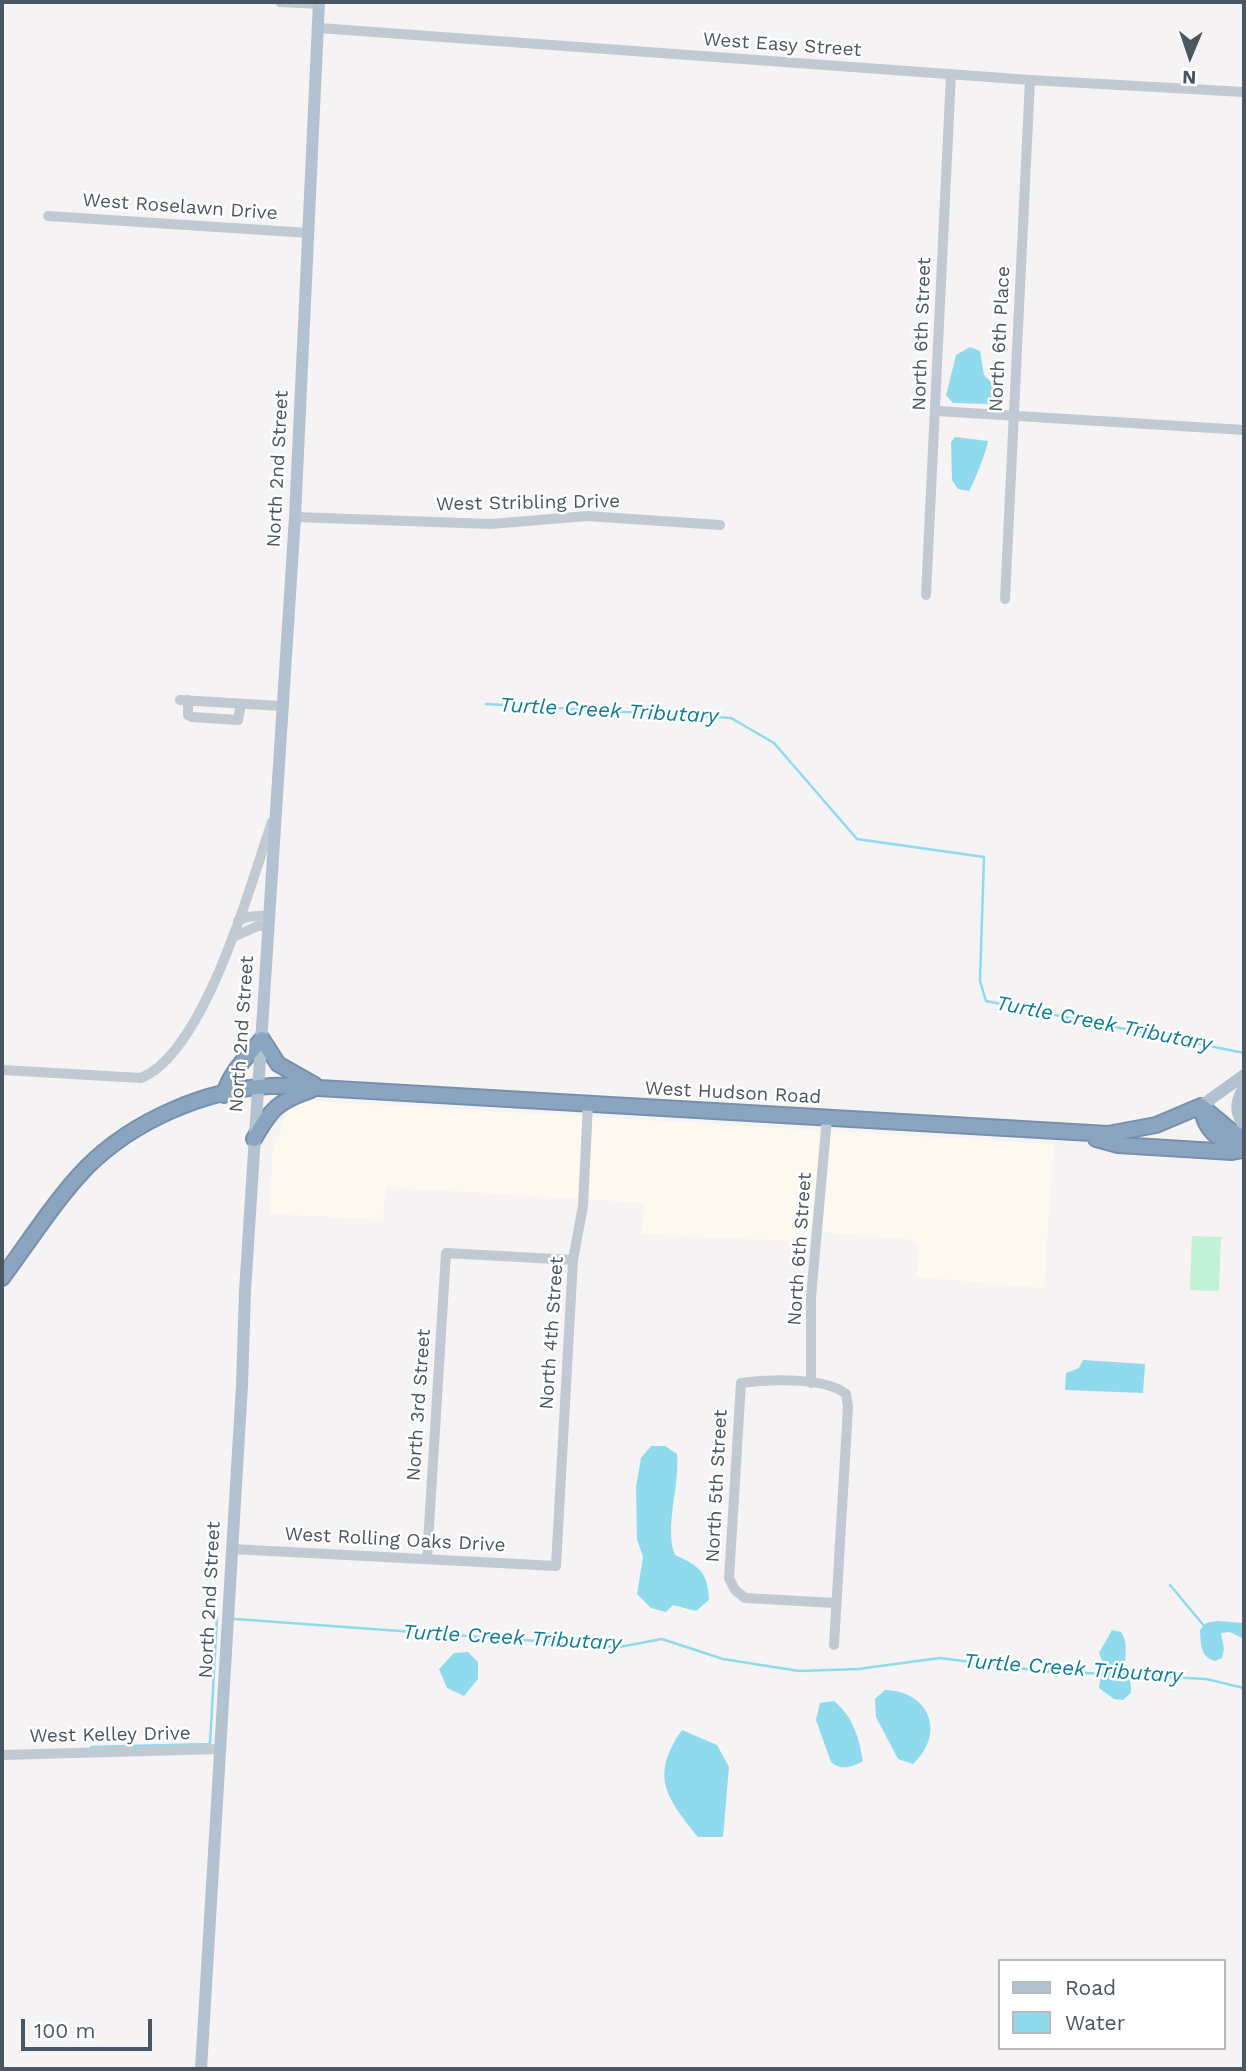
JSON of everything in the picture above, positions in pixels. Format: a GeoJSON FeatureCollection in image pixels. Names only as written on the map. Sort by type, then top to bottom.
{"type":"FeatureCollection","features":[{"type":"Feature","properties":{"kind":"highway"},"geometry":{"type":"LineString","coordinates":[[224,1095],[228,1078],[243,1064],[262,1039],[278,1064],[319,1088]]}},
{"type":"Feature","properties":{"kind":"highway","name":"West Hudson Road"},"geometry":{"type":"LineString","coordinates":[[2,1278],[65,1195],[107,1150],[144,1125],[224,1095],[258,1087],[319,1088],[1077,1133],[1132,1131],[1156,1125],[1202,1106]]}},
{"type":"Feature","properties":{"kind":"highway"},"geometry":{"type":"LineString","coordinates":[[254,1139],[270,1112],[281,1101],[319,1088]]}},
{"type":"Feature","properties":{"kind":"highway"},"geometry":{"type":"LineString","coordinates":[[1202,1106],[1204,1121],[1214,1136],[1244,1146]]}},
{"type":"Feature","properties":{"kind":"highway"},"geometry":{"type":"LineString","coordinates":[[1077,1133],[1118,1145],[1232,1152],[1244,1146]]}},
{"type":"Feature","properties":{"kind":"main road","name":"North 2nd Street"},"geometry":{"type":"LineString","coordinates":[[201,2069],[254,1139],[295,517],[319,3]]}},
{"type":"Feature","properties":{"kind":"main road"},"geometry":{"type":"LineString","coordinates":[[1202,1106],[1244,1075]]}},
{"type":"Feature","properties":{"kind":"main road"},"geometry":{"type":"LineString","coordinates":[[1244,1088],[1237,1098],[1237,1112],[1244,1126]]}},
{"type":"Feature","properties":{"kind":"street"},"geometry":{"type":"LineString","coordinates":[[280,2],[319,3]]}},
{"type":"Feature","properties":{"kind":"street","name":"West Easy Street"},"geometry":{"type":"LineString","coordinates":[[318,28],[1030,80],[1244,92]]}},
{"type":"Feature","properties":{"kind":"street","name":"North 6th Street"},"geometry":{"type":"LineString","coordinates":[[926,595],[937,411],[951,74]]}},
{"type":"Feature","properties":{"kind":"street","name":"North 6th Place"},"geometry":{"type":"LineString","coordinates":[[1005,599],[1030,80]]}},
{"type":"Feature","properties":{"kind":"street","name":"West Roselawn Drive"},"geometry":{"type":"LineString","coordinates":[[48,216],[309,233]]}},
{"type":"Feature","properties":{"kind":"street"},"geometry":{"type":"LineString","coordinates":[[937,411],[1244,430]]}},
{"type":"Feature","properties":{"kind":"street","name":"West Stribling Drive"},"geometry":{"type":"LineString","coordinates":[[295,517],[491,524],[587,516],[720,525]]}},
{"type":"Feature","properties":{"kind":"street"},"geometry":{"type":"LineString","coordinates":[[241,704],[238,720],[188,715],[184,700],[281,706]]}},
{"type":"Feature","properties":{"kind":"street"},"geometry":{"type":"LineString","coordinates":[[2,1070],[141,1078],[157,1071],[208,996],[233,937],[274,816]]}},
{"type":"Feature","properties":{"kind":"street"},"geometry":{"type":"LineString","coordinates":[[238,921],[247,916],[268,921]]}},
{"type":"Feature","properties":{"kind":"street"},"geometry":{"type":"LineString","coordinates":[[233,937],[268,921]]}},
{"type":"Feature","properties":{"kind":"street","name":"North 4th Street"},"geometry":{"type":"LineString","coordinates":[[556,1566],[573,1260],[583,1206],[588,1104]]}},
{"type":"Feature","properties":{"kind":"street","name":"North 6th Street"},"geometry":{"type":"LineString","coordinates":[[811,1383],[811,1297],[827,1118]]}},
{"type":"Feature","properties":{"kind":"street","name":"North 3rd Street"},"geometry":{"type":"LineString","coordinates":[[427,1559],[446,1253],[573,1260]]}},
{"type":"Feature","properties":{"kind":"street","name":"North 5th Street"},"geometry":{"type":"LineString","coordinates":[[811,1383],[759,1380],[741,1382],[729,1578],[735,1590],[745,1598],[835,1603]]}},
{"type":"Feature","properties":{"kind":"street"},"geometry":{"type":"LineString","coordinates":[[811,1383],[837,1386],[846,1394],[848,1407],[834,1645]]}},
{"type":"Feature","properties":{"kind":"street","name":"West Rolling Oaks Drive"},"geometry":{"type":"LineString","coordinates":[[232,1549],[556,1566]]}},
{"type":"Feature","properties":{"kind":"street","name":"West Kelley Drive"},"geometry":{"type":"LineString","coordinates":[[2,1755],[220,1749]]}},
{"type":"Feature","properties":{"kind":"shaded area"},"geometry":{"type":"Polygon","coordinates":[[[303,1100],[1054,1144],[1044,1288],[916,1277],[919,1246],[914,1240],[808,1231],[807,1242],[642,1234],[644,1203],[386,1187],[383,1220],[270,1214],[272,1153],[291,1102],[303,1100]]]}},
{"type":"Feature","properties":{"kind":"green space"},"geometry":{"type":"Polygon","coordinates":[[[1192,1236],[1221,1237],[1219,1291],[1190,1290],[1192,1236]]]}},
{"type":"Feature","properties":{"kind":"water"},"geometry":{"type":"Polygon","coordinates":[[[970,347],[980,351],[984,375],[991,382],[997,401],[991,404],[953,403],[946,395],[956,355],[970,347]]]}},
{"type":"Feature","properties":{"kind":"water"},"geometry":{"type":"Polygon","coordinates":[[[955,437],[988,441],[969,491],[958,489],[952,480],[951,442],[955,437]]]}},
{"type":"Feature","properties":{"kind":"water"},"geometry":{"type":"Polygon","coordinates":[[[1083,1360],[1145,1364],[1143,1393],[1065,1390],[1066,1373],[1079,1368],[1083,1360]]]}},
{"type":"Feature","properties":{"kind":"water"},"geometry":{"type":"Polygon","coordinates":[[[651,1446],[665,1446],[677,1454],[672,1544],[675,1555],[696,1567],[707,1583],[709,1600],[696,1611],[673,1605],[666,1612],[651,1608],[637,1594],[643,1557],[637,1539],[636,1487],[641,1458],[651,1446]]]}},
{"type":"Feature","properties":{"kind":"water"},"geometry":{"type":"Polygon","coordinates":[[[1206,1623],[1244,1623],[1244,1639],[1230,1632],[1221,1633],[1224,1649],[1222,1658],[1215,1661],[1204,1653],[1200,1630],[1206,1623]]]}},
{"type":"Feature","properties":{"kind":"water"},"geometry":{"type":"Polygon","coordinates":[[[1112,1630],[1121,1632],[1126,1644],[1126,1665],[1131,1693],[1123,1700],[1114,1699],[1099,1688],[1103,1663],[1099,1653],[1112,1630]]]}},
{"type":"Feature","properties":{"kind":"water"},"geometry":{"type":"Polygon","coordinates":[[[468,1652],[478,1662],[478,1679],[464,1696],[447,1688],[439,1669],[454,1653],[468,1652]]]}},
{"type":"Feature","properties":{"kind":"water"},"geometry":{"type":"Polygon","coordinates":[[[885,1690],[900,1692],[913,1698],[928,1716],[931,1728],[929,1740],[913,1764],[898,1759],[876,1717],[875,1699],[885,1690]]]}},
{"type":"Feature","properties":{"kind":"water"},"geometry":{"type":"Polygon","coordinates":[[[834,1701],[846,1713],[859,1744],[863,1761],[851,1766],[842,1767],[831,1762],[816,1720],[820,1703],[834,1701]]]}},
{"type":"Feature","properties":{"kind":"water"},"geometry":{"type":"Polygon","coordinates":[[[682,1730],[717,1745],[729,1767],[723,1837],[698,1837],[678,1810],[666,1786],[666,1761],[682,1730]]]}},
{"type":"Feature","properties":{"kind":"waterway","name":"Turtle Creek Tributary"},"geometry":{"type":"LineString","coordinates":[[486,704],[731,718],[774,743],[857,839],[984,857],[980,981],[986,1001],[1244,1053]]}},
{"type":"Feature","properties":{"kind":"waterway"},"geometry":{"type":"LineString","coordinates":[[1170,1585],[1205,1627]]}},
{"type":"Feature","properties":{"kind":"waterway","name":"Turtle Creek Tributary"},"geometry":{"type":"LineString","coordinates":[[91,1747],[210,1744],[217,1618]]}},
{"type":"Feature","properties":{"kind":"waterway","name":"Turtle Creek Tributary"},"geometry":{"type":"LineString","coordinates":[[235,1619],[619,1647],[662,1639],[723,1659],[799,1671],[858,1669],[940,1658],[1040,1671],[1106,1674]]}},
{"type":"Feature","properties":{"kind":"waterway","name":"Turtle Creek Tributary"},"geometry":{"type":"LineString","coordinates":[[1127,1675],[1206,1679],[1244,1688]]}}]}
